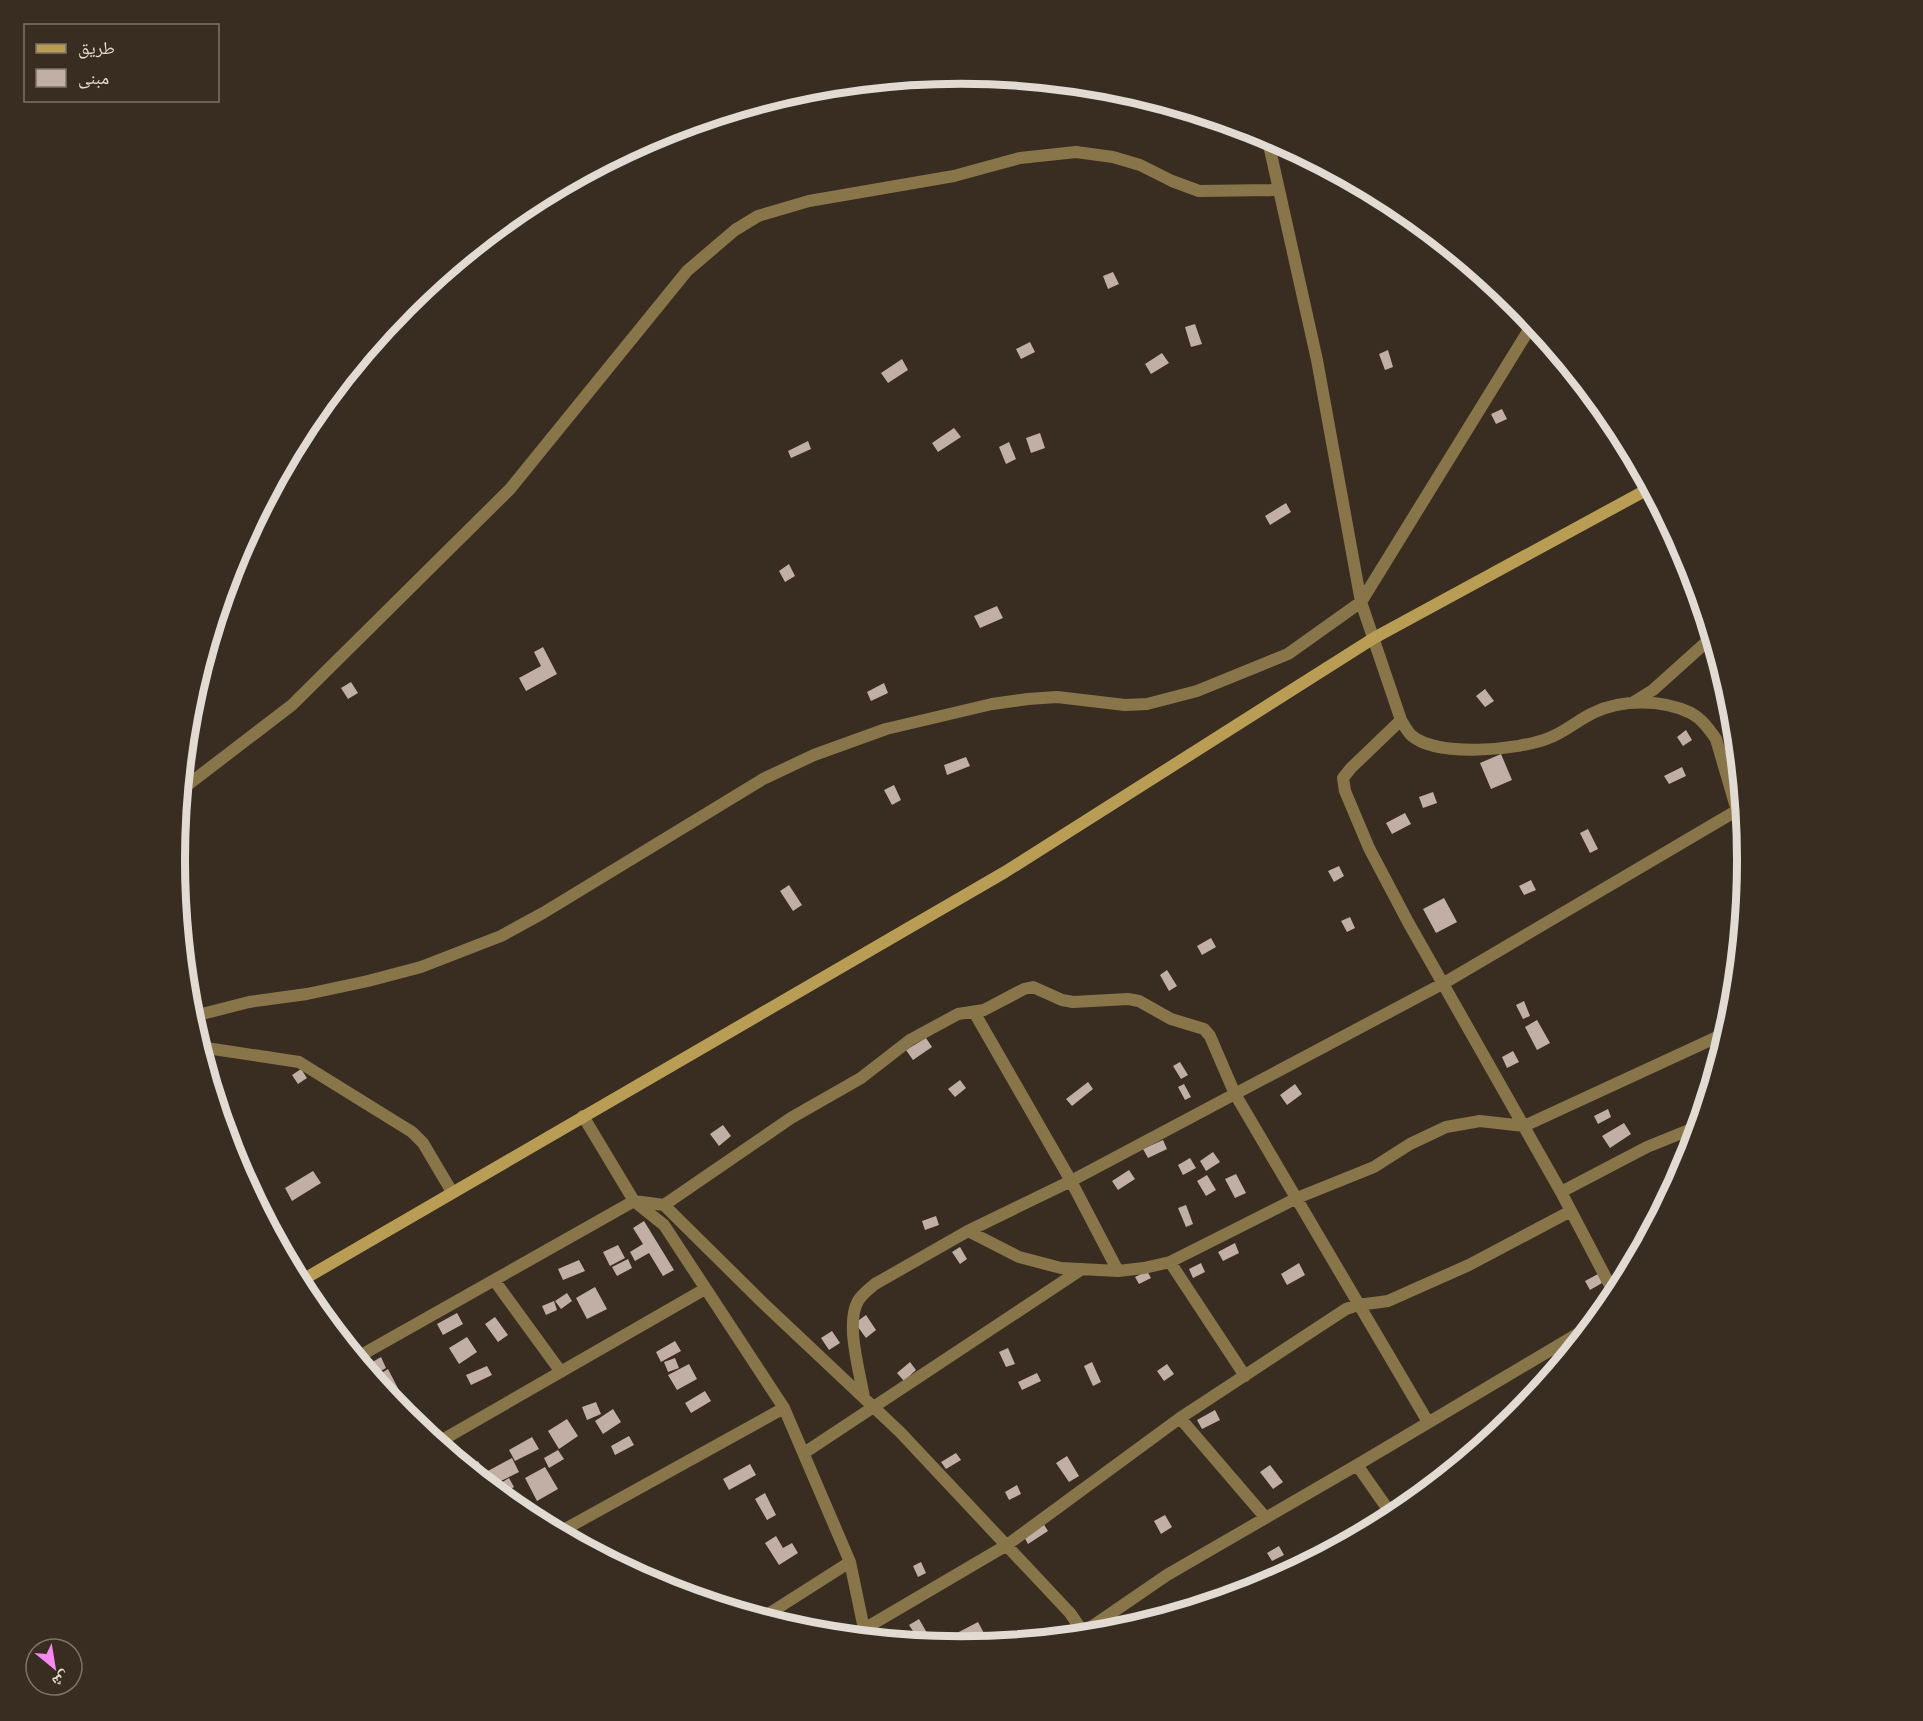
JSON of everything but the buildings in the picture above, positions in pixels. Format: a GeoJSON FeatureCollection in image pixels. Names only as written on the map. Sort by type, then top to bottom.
{"type":"FeatureCollection","features":[{"type":"Feature","properties":{"kind":"main road"},"geometry":{"type":"LineString","coordinates":[[307,1277],[1005,872],[1374,638],[1644,491]]}},
{"type":"Feature","properties":{"kind":"street"},"geometry":{"type":"LineString","coordinates":[[864,1398],[852,1321],[857,1303],[862,1295],[875,1284],[968,1232],[1071,1181],[1444,983],[1736,811],[1716,739],[1707,725],[1692,713],[1664,705],[1610,706],[1591,714],[1548,739],[1517,747],[1492,750],[1427,744],[1411,735],[1401,720],[1361,602],[1317,360],[1270,148]]}},
{"type":"Feature","properties":{"kind":"street"},"geometry":{"type":"LineString","coordinates":[[190,784],[292,705],[510,489],[687,271],[735,230],[758,216],[808,201],[954,176],[1020,158],[1076,152],[1113,157],[1140,165],[1199,191],[1279,190]]}},
{"type":"Feature","properties":{"kind":"street"},"geometry":{"type":"LineString","coordinates":[[201,1014],[249,1002],[368,981],[421,967],[501,936],[552,908],[763,778],[814,755],[886,729],[992,704],[1057,697],[1125,705],[1147,704],[1197,692],[1288,654],[1361,602],[1528,330]]}},
{"type":"Feature","properties":{"kind":"street"},"geometry":{"type":"LineString","coordinates":[[1631,704],[1653,690],[1706,642]]}},
{"type":"Feature","properties":{"kind":"street"},"geometry":{"type":"LineString","coordinates":[[1401,720],[1343,778],[1345,791],[1369,848],[1408,922],[1561,1192],[1610,1286]]}},
{"type":"Feature","properties":{"kind":"street"},"geometry":{"type":"LineString","coordinates":[[664,1205],[791,1118],[861,1078],[910,1040],[958,1014],[984,1010],[1024,989],[1034,987],[1062,1000],[1073,1002],[1128,999],[1139,1001],[1171,1019],[1204,1029],[1210,1036],[1235,1094],[1428,1422]]}},
{"type":"Feature","properties":{"kind":"street"},"geometry":{"type":"LineString","coordinates":[[974,1012],[1071,1181],[1118,1271]]}},
{"type":"Feature","properties":{"kind":"street"},"geometry":{"type":"LineString","coordinates":[[968,1232],[1019,1257],[1061,1268],[1118,1271],[1170,1262],[1297,1198],[1374,1167],[1410,1144],[1446,1127],[1480,1121],[1524,1126],[1717,1037]]}},
{"type":"Feature","properties":{"kind":"street"},"geometry":{"type":"LineString","coordinates":[[208,1048],[299,1062],[412,1132],[423,1143],[452,1192]]}},
{"type":"Feature","properties":{"kind":"street"},"geometry":{"type":"LineString","coordinates":[[583,1116],[634,1201],[664,1225],[784,1408],[850,1562],[862,1630]]}},
{"type":"Feature","properties":{"kind":"street"},"geometry":{"type":"LineString","coordinates":[[1561,1192],[1647,1147],[1690,1130]]}},
{"type":"Feature","properties":{"kind":"street"},"geometry":{"type":"LineString","coordinates":[[363,1354],[634,1201],[664,1205],[760,1300],[900,1432],[1070,1612],[1078,1628]]}},
{"type":"Feature","properties":{"kind":"street"},"geometry":{"type":"LineString","coordinates":[[867,1631],[1007,1545],[1180,1418],[1346,1309],[1388,1300],[1469,1265],[1571,1211]]}},
{"type":"Feature","properties":{"kind":"street"},"geometry":{"type":"LineString","coordinates":[[1170,1262],[1245,1376]]}},
{"type":"Feature","properties":{"kind":"street"},"geometry":{"type":"LineString","coordinates":[[804,1453],[1082,1269]]}},
{"type":"Feature","properties":{"kind":"street"},"geometry":{"type":"LineString","coordinates":[[494,1280],[561,1372]]}},
{"type":"Feature","properties":{"kind":"street"},"geometry":{"type":"LineString","coordinates":[[444,1439],[705,1289]]}},
{"type":"Feature","properties":{"kind":"street"},"geometry":{"type":"LineString","coordinates":[[1097,1625],[1167,1575],[1577,1334]]}},
{"type":"Feature","properties":{"kind":"street"},"geometry":{"type":"LineString","coordinates":[[566,1529],[784,1408]]}},
{"type":"Feature","properties":{"kind":"street"},"geometry":{"type":"LineString","coordinates":[[1180,1418],[1265,1517]]}},
{"type":"Feature","properties":{"kind":"street"},"geometry":{"type":"LineString","coordinates":[[1357,1465],[1388,1509]]}},
{"type":"Feature","properties":{"kind":"street"},"geometry":{"type":"LineString","coordinates":[[770,1613],[850,1562]]}}]}
